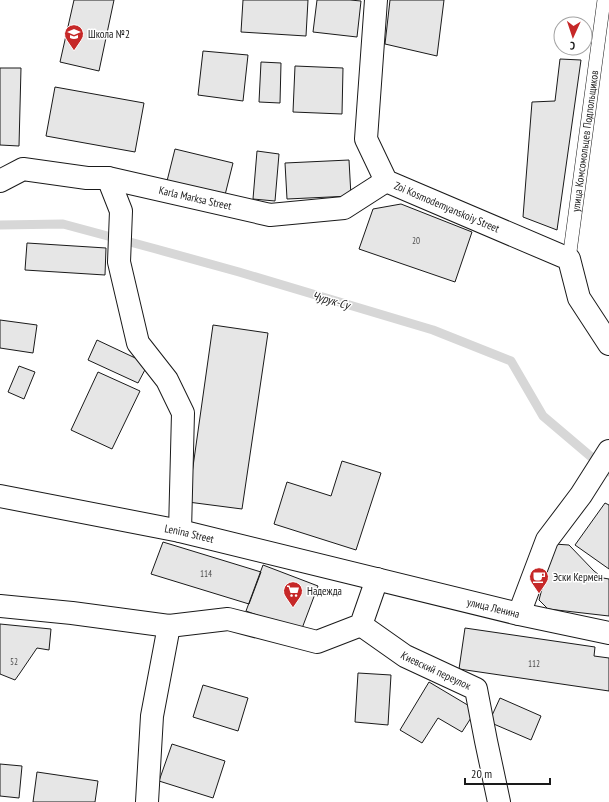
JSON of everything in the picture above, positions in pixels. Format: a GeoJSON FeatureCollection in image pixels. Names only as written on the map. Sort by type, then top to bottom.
{"type":"FeatureCollection","features":[{"type":"Feature","properties":{"kind":"street","name":"Zoi Kosmodemyanskoiy Street"},"geometry":{"type":"LineString","coordinates":[[376,0],[366,139],[386,181],[569,259]]}},
{"type":"Feature","properties":{"kind":"street","name":"Karla Marksa Street"},"geometry":{"type":"LineString","coordinates":[[0,181],[23,169],[87,178],[108,178],[270,215],[344,208],[386,181]]}},
{"type":"Feature","properties":{"kind":"street"},"geometry":{"type":"LineString","coordinates":[[108,178],[121,211],[119,262],[138,343],[167,380],[183,413],[180,531]]}},
{"type":"Feature","properties":{"kind":"street"},"geometry":{"type":"LineString","coordinates":[[569,259],[579,298],[609,344]]}},
{"type":"Feature","properties":{"kind":"street"},"geometry":{"type":"LineString","coordinates":[[519,614],[547,540],[581,495],[609,451]]}},
{"type":"Feature","properties":{"kind":"street","name":"Lenina Street"},"geometry":{"type":"LineString","coordinates":[[0,496],[180,531],[377,579]]}},
{"type":"Feature","properties":{"kind":"street"},"geometry":{"type":"LineString","coordinates":[[0,606],[72,612],[169,626],[228,619],[317,642],[362,625],[377,579]]}},
{"type":"Feature","properties":{"kind":"street","name":"улица Ленина"},"geometry":{"type":"LineString","coordinates":[[377,579],[519,614],[609,633]]}},
{"type":"Feature","properties":{"kind":"street","name":"Киевский переулок"},"geometry":{"type":"LineString","coordinates":[[362,625],[405,656],[476,689],[499,802]]}},
{"type":"Feature","properties":{"kind":"street"},"geometry":{"type":"LineString","coordinates":[[147,802],[152,716],[169,626]]}},
{"type":"Feature","properties":{"kind":"lane","name":"улица Комсомольцев Подпольщиков"},"geometry":{"type":"LineString","coordinates":[[569,259],[604,0]]}},
{"type":"Feature","properties":{"kind":"building"},"geometry":{"type":"Polygon","coordinates":[[[74,0],[114,0],[99,71],[60,62],[74,0]]]}},
{"type":"Feature","properties":{"kind":"building"},"geometry":{"type":"Polygon","coordinates":[[[243,0],[308,0],[306,36],[241,32],[243,0]]]}},
{"type":"Feature","properties":{"kind":"building"},"geometry":{"type":"Polygon","coordinates":[[[317,0],[361,1],[357,37],[313,32],[317,0]]]}},
{"type":"Feature","properties":{"kind":"building"},"geometry":{"type":"Polygon","coordinates":[[[390,0],[444,0],[437,56],[385,44],[390,0]]]}},
{"type":"Feature","properties":{"kind":"building"},"geometry":{"type":"Polygon","coordinates":[[[203,51],[248,55],[243,101],[198,95],[203,51]]]}},
{"type":"Feature","properties":{"kind":"building"},"geometry":{"type":"Polygon","coordinates":[[[560,59],[581,60],[557,230],[523,217],[532,102],[555,101],[560,59]]]}},
{"type":"Feature","properties":{"kind":"building"},"geometry":{"type":"Polygon","coordinates":[[[261,62],[281,63],[280,103],[259,102],[261,62]]]}},
{"type":"Feature","properties":{"kind":"building"},"geometry":{"type":"Polygon","coordinates":[[[295,66],[343,68],[342,114],[293,112],[295,66]]]}},
{"type":"Feature","properties":{"kind":"building"},"geometry":{"type":"Polygon","coordinates":[[[0,68],[21,68],[19,146],[0,145],[0,68]]]}},
{"type":"Feature","properties":{"kind":"building"},"geometry":{"type":"Polygon","coordinates":[[[55,87],[144,103],[135,152],[46,136],[55,87]]]}},
{"type":"Feature","properties":{"kind":"building"},"geometry":{"type":"Polygon","coordinates":[[[175,149],[233,163],[225,195],[167,181],[175,149]]]}},
{"type":"Feature","properties":{"kind":"building"},"geometry":{"type":"Polygon","coordinates":[[[257,151],[279,154],[275,201],[253,199],[257,151]]]}},
{"type":"Feature","properties":{"kind":"building"},"geometry":{"type":"Polygon","coordinates":[[[349,160],[351,196],[287,199],[285,163],[349,160]]]}},
{"type":"Feature","properties":{"kind":"building"},"geometry":{"type":"Polygon","coordinates":[[[401,204],[472,232],[455,282],[359,249],[373,209],[401,204]]]}},
{"type":"Feature","properties":{"kind":"building"},"geometry":{"type":"Polygon","coordinates":[[[27,243],[106,248],[105,275],[25,270],[27,243]]]}},
{"type":"Feature","properties":{"kind":"building"},"geometry":{"type":"Polygon","coordinates":[[[0,320],[37,325],[33,353],[0,348],[0,320]]]}},
{"type":"Feature","properties":{"kind":"building"},"geometry":{"type":"Polygon","coordinates":[[[213,325],[268,333],[242,509],[188,502],[213,325]]]}},
{"type":"Feature","properties":{"kind":"building"},"geometry":{"type":"Polygon","coordinates":[[[97,340],[148,364],[138,383],[88,360],[97,340]]]}},
{"type":"Feature","properties":{"kind":"building"},"geometry":{"type":"Polygon","coordinates":[[[19,366],[35,372],[24,399],[8,392],[19,366]]]}},
{"type":"Feature","properties":{"kind":"building"},"geometry":{"type":"Polygon","coordinates":[[[98,372],[140,391],[112,449],[71,430],[98,372]]]}},
{"type":"Feature","properties":{"kind":"building"},"geometry":{"type":"Polygon","coordinates":[[[342,461],[381,473],[356,550],[274,524],[287,482],[331,496],[342,461]]]}},
{"type":"Feature","properties":{"kind":"building"},"geometry":{"type":"Polygon","coordinates":[[[605,503],[609,505],[609,569],[575,545],[605,503]]]}},
{"type":"Feature","properties":{"kind":"building"},"geometry":{"type":"Polygon","coordinates":[[[163,542],[261,572],[249,604],[151,574],[163,542]]]}},
{"type":"Feature","properties":{"kind":"building"},"geometry":{"type":"Polygon","coordinates":[[[554,544],[569,545],[594,571],[603,578],[609,579],[609,616],[548,609],[539,600],[554,544]]]}},
{"type":"Feature","properties":{"kind":"building"},"geometry":{"type":"Polygon","coordinates":[[[263,565],[318,586],[301,631],[246,611],[263,565]]]}},
{"type":"Feature","properties":{"kind":"building"},"geometry":{"type":"Polygon","coordinates":[[[0,624],[51,629],[49,650],[37,648],[15,680],[0,674],[0,624]]]}},
{"type":"Feature","properties":{"kind":"building"},"geometry":{"type":"Polygon","coordinates":[[[465,628],[595,647],[594,656],[609,658],[609,691],[459,669],[465,628]]]}},
{"type":"Feature","properties":{"kind":"building"},"geometry":{"type":"Polygon","coordinates":[[[358,673],[391,675],[388,725],[355,722],[358,673]]]}},
{"type":"Feature","properties":{"kind":"building"},"geometry":{"type":"Polygon","coordinates":[[[429,682],[476,710],[462,732],[438,718],[422,743],[400,730],[429,682]]]}},
{"type":"Feature","properties":{"kind":"building"},"geometry":{"type":"Polygon","coordinates":[[[203,685],[248,698],[238,731],[193,717],[203,685]]]}},
{"type":"Feature","properties":{"kind":"building"},"geometry":{"type":"Polygon","coordinates":[[[500,698],[541,716],[531,740],[489,722],[500,698]]]}},
{"type":"Feature","properties":{"kind":"building"},"geometry":{"type":"Polygon","coordinates":[[[172,744],[225,761],[213,798],[159,781],[172,744]]]}},
{"type":"Feature","properties":{"kind":"building"},"geometry":{"type":"Polygon","coordinates":[[[0,764],[22,766],[19,798],[0,796],[0,764]]]}},
{"type":"Feature","properties":{"kind":"building"},"geometry":{"type":"Polygon","coordinates":[[[37,772],[98,781],[95,802],[33,802],[37,772]]]}},
{"type":"Feature","properties":{"kind":"waterway","name":"Чурук-Су"},"geometry":{"type":"LineString","coordinates":[[0,225],[63,224],[239,272],[433,330],[511,361],[543,416],[609,472]]}},
{"type":"Feature","properties":{"kind":"place","name":"Школа №2"},"geometry":{"type":"Point","coordinates":[74,51]}},
{"type":"Feature","properties":{"kind":"place","name":"Эски Кермен"},"geometry":{"type":"Point","coordinates":[539,594]}},
{"type":"Feature","properties":{"kind":"place","name":"Надежда"},"geometry":{"type":"Point","coordinates":[293,608]}}]}
